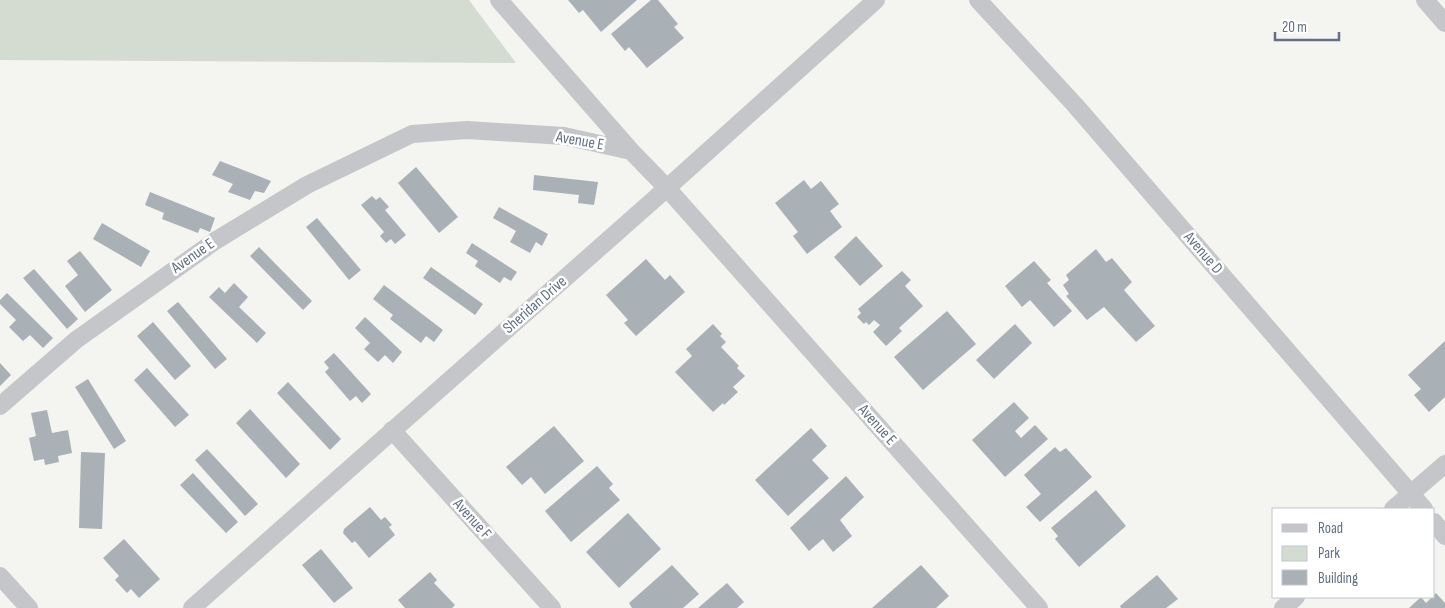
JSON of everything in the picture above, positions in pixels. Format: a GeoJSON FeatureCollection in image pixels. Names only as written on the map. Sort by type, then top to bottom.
{"type":"FeatureCollection","features":[{"type":"Feature","properties":{"kind":"street"},"geometry":{"type":"LineString","coordinates":[[499,0],[631,151]]}},
{"type":"Feature","properties":{"kind":"street","name":"Sheridan Drive"},"geometry":{"type":"LineString","coordinates":[[192,608],[667,188],[876,0]]}},
{"type":"Feature","properties":{"kind":"street","name":"Avenue D"},"geometry":{"type":"LineString","coordinates":[[978,0],[1075,105],[1423,508]]}},
{"type":"Feature","properties":{"kind":"street"},"geometry":{"type":"LineString","coordinates":[[1425,0],[1445,23]]}},
{"type":"Feature","properties":{"kind":"street","name":"Avenue E"},"geometry":{"type":"LineString","coordinates":[[0,406],[76,340],[215,241],[307,185],[412,134],[467,130],[564,136],[631,151],[667,188],[1039,608]]}},
{"type":"Feature","properties":{"kind":"street","name":"Avenue F"},"geometry":{"type":"LineString","coordinates":[[392,430],[552,608]]}},
{"type":"Feature","properties":{"kind":"street"},"geometry":{"type":"LineString","coordinates":[[1394,508],[1445,464]]}},
{"type":"Feature","properties":{"kind":"street"},"geometry":{"type":"LineString","coordinates":[[1435,523],[1445,536]]}},
{"type":"Feature","properties":{"kind":"street"},"geometry":{"type":"LineString","coordinates":[[0,576],[29,608]]}},
{"type":"Feature","properties":{"kind":"street"},"geometry":{"type":"LineString","coordinates":[[1283,608],[1295,598]]}},
{"type":"Feature","properties":{"kind":"green space"},"geometry":{"type":"Polygon","coordinates":[[[0,0],[469,0],[516,63],[0,60],[0,0]]]}},
{"type":"Feature","properties":{"kind":"building"},"geometry":{"type":"Polygon","coordinates":[[[568,0],[637,0],[601,32],[583,10],[579,13],[568,0]]]}},
{"type":"Feature","properties":{"kind":"building"},"geometry":{"type":"Polygon","coordinates":[[[651,0],[658,0],[678,24],[674,27],[684,38],[647,68],[629,47],[625,51],[611,34],[651,0]]]}},
{"type":"Feature","properties":{"kind":"building"},"geometry":{"type":"Polygon","coordinates":[[[220,161],[271,181],[264,193],[255,191],[250,200],[228,192],[233,184],[212,175],[220,161]]]}},
{"type":"Feature","properties":{"kind":"building"},"geometry":{"type":"Polygon","coordinates":[[[416,167],[458,217],[439,233],[398,183],[416,167]]]}},
{"type":"Feature","properties":{"kind":"building"},"geometry":{"type":"Polygon","coordinates":[[[534,175],[598,182],[594,205],[578,203],[579,195],[533,190],[534,175]]]}},
{"type":"Feature","properties":{"kind":"building"},"geometry":{"type":"Polygon","coordinates":[[[804,180],[811,189],[821,181],[839,204],[830,211],[842,227],[807,254],[793,236],[798,232],[775,203],[804,180]]]}},
{"type":"Feature","properties":{"kind":"building"},"geometry":{"type":"Polygon","coordinates":[[[150,192],[215,218],[210,232],[200,228],[198,233],[162,219],[164,213],[145,205],[150,192]]]}},
{"type":"Feature","properties":{"kind":"building"},"geometry":{"type":"Polygon","coordinates":[[[372,196],[376,200],[380,197],[389,207],[385,210],[406,235],[395,244],[391,239],[386,243],[380,236],[384,232],[361,205],[372,196]]]}},
{"type":"Feature","properties":{"kind":"building"},"geometry":{"type":"Polygon","coordinates":[[[499,207],[548,234],[542,246],[536,242],[530,253],[510,242],[516,231],[493,218],[499,207]]]}},
{"type":"Feature","properties":{"kind":"building"},"geometry":{"type":"Polygon","coordinates":[[[317,218],[361,270],[349,280],[306,227],[317,218]]]}},
{"type":"Feature","properties":{"kind":"building"},"geometry":{"type":"Polygon","coordinates":[[[102,223],[150,251],[141,267],[93,239],[102,223]]]}},
{"type":"Feature","properties":{"kind":"building"},"geometry":{"type":"Polygon","coordinates":[[[856,236],[883,266],[860,286],[834,257],[856,236]]]}},
{"type":"Feature","properties":{"kind":"building"},"geometry":{"type":"Polygon","coordinates":[[[472,243],[517,272],[511,281],[504,277],[500,283],[475,266],[478,261],[466,253],[472,243]]]}},
{"type":"Feature","properties":{"kind":"building"},"geometry":{"type":"Polygon","coordinates":[[[259,247],[312,301],[303,310],[250,256],[259,247]]]}},
{"type":"Feature","properties":{"kind":"building"},"geometry":{"type":"Polygon","coordinates":[[[1096,249],[1106,262],[1112,258],[1132,282],[1124,290],[1155,326],[1136,342],[1104,307],[1087,320],[1066,296],[1069,294],[1063,285],[1069,280],[1066,275],[1096,249]]]}},
{"type":"Feature","properties":{"kind":"building"},"geometry":{"type":"Polygon","coordinates":[[[80,251],[112,290],[85,312],[65,286],[78,275],[67,261],[80,251]]]}},
{"type":"Feature","properties":{"kind":"building"},"geometry":{"type":"Polygon","coordinates":[[[646,259],[665,280],[670,275],[685,292],[636,336],[624,323],[628,320],[606,295],[646,259]]]}},
{"type":"Feature","properties":{"kind":"building"},"geometry":{"type":"Polygon","coordinates":[[[1034,261],[1051,280],[1047,283],[1072,311],[1054,327],[1030,300],[1022,307],[1005,286],[1034,261]]]}},
{"type":"Feature","properties":{"kind":"building"},"geometry":{"type":"Polygon","coordinates":[[[431,267],[483,304],[475,315],[423,278],[431,267]]]}},
{"type":"Feature","properties":{"kind":"building"},"geometry":{"type":"Polygon","coordinates":[[[34,269],[78,319],[67,329],[23,278],[34,269]]]}},
{"type":"Feature","properties":{"kind":"building"},"geometry":{"type":"Polygon","coordinates":[[[902,271],[911,280],[905,286],[923,306],[899,328],[902,331],[886,346],[873,332],[880,325],[874,320],[869,325],[866,322],[864,324],[857,317],[861,313],[858,309],[902,271]]]}},
{"type":"Feature","properties":{"kind":"building"},"geometry":{"type":"Polygon","coordinates":[[[234,283],[248,297],[239,307],[266,333],[257,343],[209,297],[219,287],[225,293],[234,283]]]}},
{"type":"Feature","properties":{"kind":"building"},"geometry":{"type":"Polygon","coordinates":[[[384,285],[443,330],[434,342],[426,336],[421,343],[390,319],[393,315],[373,299],[384,285]]]}},
{"type":"Feature","properties":{"kind":"building"},"geometry":{"type":"Polygon","coordinates":[[[7,293],[53,338],[43,348],[30,335],[23,341],[9,327],[16,320],[0,304],[0,300],[7,293]]]}},
{"type":"Feature","properties":{"kind":"building"},"geometry":{"type":"Polygon","coordinates":[[[178,302],[227,359],[215,369],[167,311],[178,302]]]}},
{"type":"Feature","properties":{"kind":"building"},"geometry":{"type":"Polygon","coordinates":[[[947,311],[976,344],[923,390],[894,357],[947,311]]]}},
{"type":"Feature","properties":{"kind":"building"},"geometry":{"type":"Polygon","coordinates":[[[365,317],[402,352],[393,363],[385,355],[378,362],[364,349],[370,343],[355,328],[365,317]]]}},
{"type":"Feature","properties":{"kind":"building"},"geometry":{"type":"Polygon","coordinates":[[[153,322],[191,366],[175,380],[137,336],[153,322]]]}},
{"type":"Feature","properties":{"kind":"building"},"geometry":{"type":"Polygon","coordinates":[[[713,324],[726,342],[721,347],[739,366],[737,368],[745,376],[733,387],[738,392],[713,412],[675,372],[692,356],[686,349],[713,324]]]}},
{"type":"Feature","properties":{"kind":"building"},"geometry":{"type":"Polygon","coordinates":[[[1015,324],[1032,343],[994,379],[976,360],[1015,324]]]}},
{"type":"Feature","properties":{"kind":"building"},"geometry":{"type":"Polygon","coordinates":[[[1445,341],[1445,397],[1429,412],[1414,395],[1421,389],[1408,375],[1445,341]]]}},
{"type":"Feature","properties":{"kind":"building"},"geometry":{"type":"Polygon","coordinates":[[[334,353],[371,394],[362,403],[356,396],[350,401],[325,372],[329,368],[324,362],[334,353]]]}},
{"type":"Feature","properties":{"kind":"building"},"geometry":{"type":"Polygon","coordinates":[[[0,363],[11,375],[0,386],[0,363]]]}},
{"type":"Feature","properties":{"kind":"building"},"geometry":{"type":"Polygon","coordinates":[[[147,368],[189,415],[175,427],[134,380],[147,368]]]}},
{"type":"Feature","properties":{"kind":"building"},"geometry":{"type":"Polygon","coordinates":[[[88,379],[126,441],[114,449],[75,387],[88,379]]]}},
{"type":"Feature","properties":{"kind":"building"},"geometry":{"type":"Polygon","coordinates":[[[288,382],[341,439],[330,450],[277,393],[288,382]]]}},
{"type":"Feature","properties":{"kind":"building"},"geometry":{"type":"Polygon","coordinates":[[[1014,402],[1029,418],[1015,431],[1021,438],[1035,425],[1048,439],[1005,477],[972,440],[1014,402]]]}},
{"type":"Feature","properties":{"kind":"building"},"geometry":{"type":"Polygon","coordinates":[[[250,409],[300,464],[286,478],[236,423],[250,409]]]}},
{"type":"Feature","properties":{"kind":"building"},"geometry":{"type":"Polygon","coordinates":[[[47,410],[52,433],[68,430],[72,453],[58,456],[59,462],[45,465],[44,459],[34,461],[29,438],[36,436],[31,413],[47,410]]]}},
{"type":"Feature","properties":{"kind":"building"},"geometry":{"type":"Polygon","coordinates":[[[554,426],[584,461],[545,494],[531,477],[522,485],[506,467],[554,426]]]}},
{"type":"Feature","properties":{"kind":"building"},"geometry":{"type":"Polygon","coordinates":[[[811,428],[827,446],[812,460],[829,478],[788,516],[755,480],[811,428]]]}},
{"type":"Feature","properties":{"kind":"building"},"geometry":{"type":"Polygon","coordinates":[[[1055,447],[1060,452],[1066,448],[1092,477],[1040,522],[1026,507],[1041,494],[1024,475],[1055,447]]]}},
{"type":"Feature","properties":{"kind":"building"},"geometry":{"type":"Polygon","coordinates":[[[207,449],[258,504],[245,516],[195,460],[207,449]]]}},
{"type":"Feature","properties":{"kind":"building"},"geometry":{"type":"Polygon","coordinates":[[[81,452],[105,453],[102,529],[79,528],[81,452]]]}},
{"type":"Feature","properties":{"kind":"building"},"geometry":{"type":"Polygon","coordinates":[[[597,466],[613,484],[609,488],[620,500],[571,542],[545,511],[597,466]]]}},
{"type":"Feature","properties":{"kind":"building"},"geometry":{"type":"Polygon","coordinates":[[[193,473],[238,522],[226,533],[180,485],[193,473]]]}},
{"type":"Feature","properties":{"kind":"building"},"geometry":{"type":"Polygon","coordinates":[[[846,476],[864,497],[840,520],[852,536],[833,552],[823,539],[809,551],[790,528],[846,476]]]}},
{"type":"Feature","properties":{"kind":"building"},"geometry":{"type":"Polygon","coordinates":[[[1096,490],[1126,526],[1079,567],[1055,539],[1058,536],[1051,528],[1096,490]]]}},
{"type":"Feature","properties":{"kind":"building"},"geometry":{"type":"Polygon","coordinates":[[[370,507],[381,520],[385,517],[392,525],[389,527],[395,535],[369,558],[355,541],[352,543],[343,533],[344,529],[370,507]]]}},
{"type":"Feature","properties":{"kind":"building"},"geometry":{"type":"Polygon","coordinates":[[[628,513],[661,549],[619,588],[586,552],[628,513]]]}},
{"type":"Feature","properties":{"kind":"building"},"geometry":{"type":"Polygon","coordinates":[[[124,539],[160,579],[139,598],[131,589],[127,593],[115,580],[119,576],[103,558],[124,539]]]}},
{"type":"Feature","properties":{"kind":"building"},"geometry":{"type":"Polygon","coordinates":[[[321,549],[353,588],[334,603],[302,565],[321,549]]]}},
{"type":"Feature","properties":{"kind":"building"},"geometry":{"type":"Polygon","coordinates":[[[672,565],[699,594],[683,608],[632,608],[629,603],[672,565]]]}},
{"type":"Feature","properties":{"kind":"building"},"geometry":{"type":"Polygon","coordinates":[[[921,565],[949,596],[936,608],[872,608],[921,565]]]}},
{"type":"Feature","properties":{"kind":"building"},"geometry":{"type":"Polygon","coordinates":[[[430,572],[437,580],[434,583],[455,605],[452,608],[405,608],[398,600],[430,572]]]}},
{"type":"Feature","properties":{"kind":"building"},"geometry":{"type":"Polygon","coordinates":[[[1157,575],[1178,599],[1166,608],[1121,608],[1120,606],[1157,575]]]}},
{"type":"Feature","properties":{"kind":"building"},"geometry":{"type":"Polygon","coordinates":[[[727,583],[744,602],[737,608],[698,608],[727,583]]]}},
{"type":"Feature","properties":{"kind":"building"},"geometry":{"type":"Polygon","coordinates":[[[1435,594],[1445,603],[1445,608],[1409,608],[1420,598],[1426,603],[1431,598],[1435,598],[1435,594]]]}}]}
